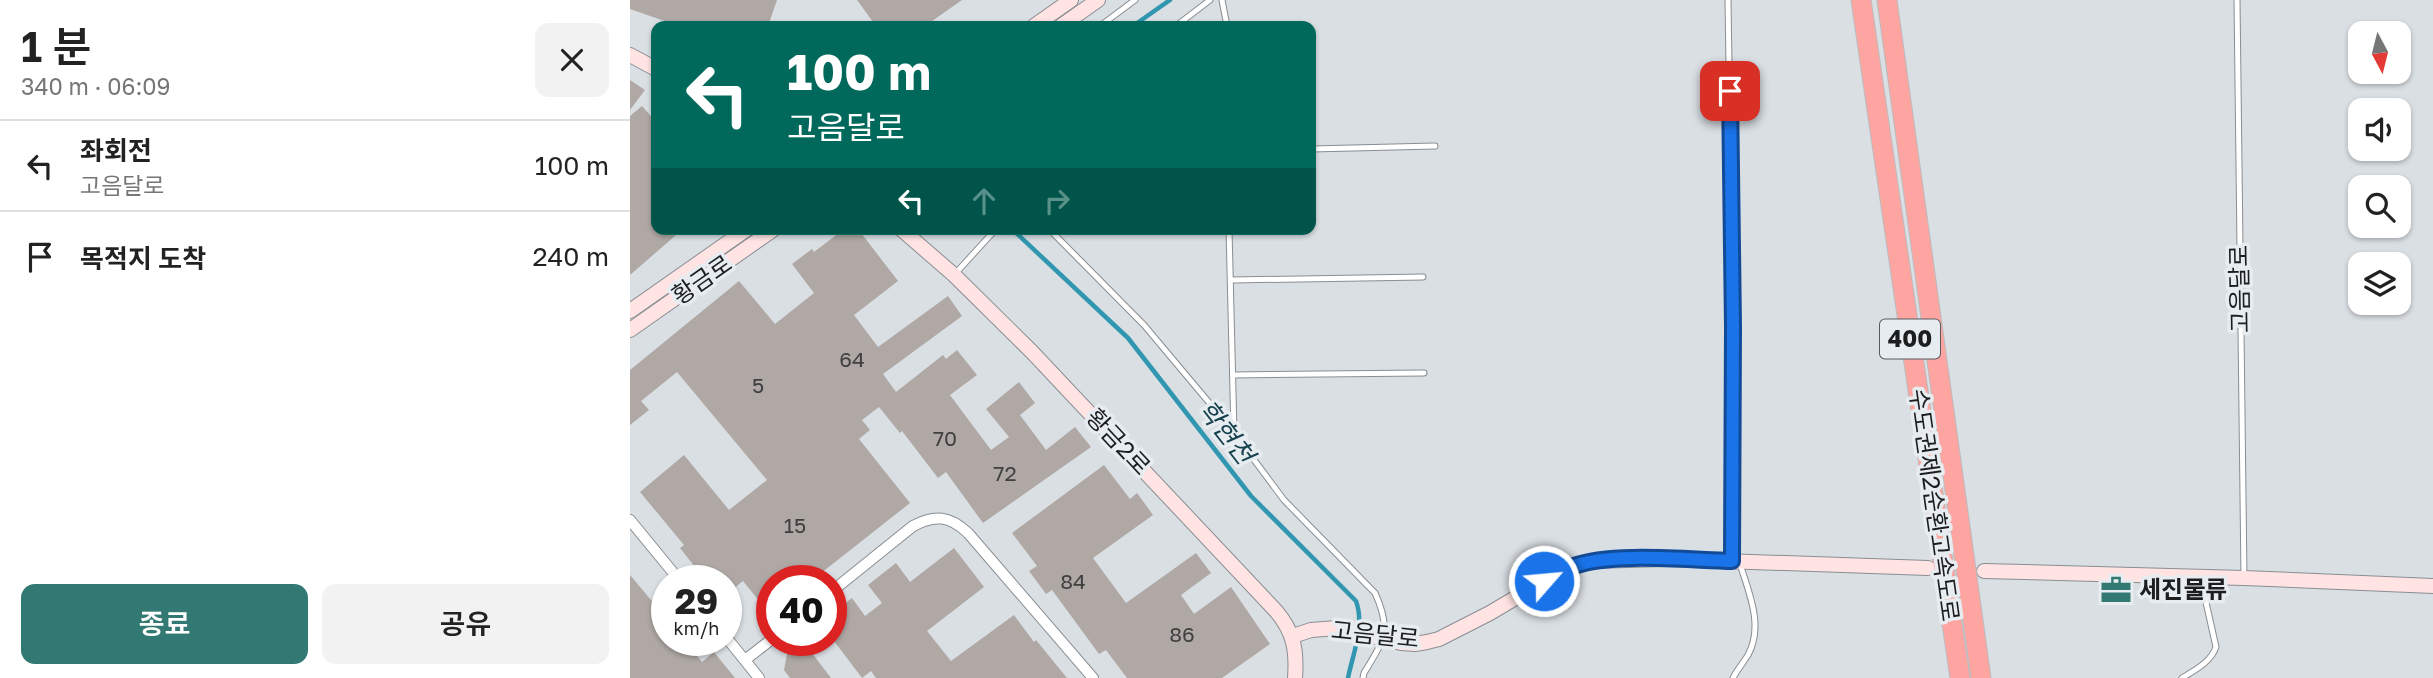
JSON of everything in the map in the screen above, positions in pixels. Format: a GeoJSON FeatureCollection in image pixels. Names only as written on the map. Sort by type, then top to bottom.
{"type":"FeatureCollection","features":[{"type":"Feature","properties":{"kind":"highway","name":"수도권제2순환고속도로"},"geometry":{"type":"LineString","coordinates":[[1861,0],[1959,678]]}},
{"type":"Feature","properties":{"kind":"highway","name":"수도권제2순환고속도로"},"geometry":{"type":"LineString","coordinates":[[1887,0],[1981,678]]}},
{"type":"Feature","properties":{"kind":"street"},"geometry":{"type":"LineString","coordinates":[[1041,21],[1071,0]]}},
{"type":"Feature","properties":{"kind":"street"},"geometry":{"type":"LineString","coordinates":[[1068,21],[1098,0]]}},
{"type":"Feature","properties":{"kind":"street"},"geometry":{"type":"LineString","coordinates":[[630,55],[651,66]]}},
{"type":"Feature","properties":{"kind":"street","name":"황금로"},"geometry":{"type":"LineString","coordinates":[[630,311],[738,235]]}},
{"type":"Feature","properties":{"kind":"street","name":"황금로"},"geometry":{"type":"LineString","coordinates":[[630,330],[765,235]]}},
{"type":"Feature","properties":{"kind":"street","name":"황금2로"},"geometry":{"type":"LineString","coordinates":[[908,235],[954,275],[1032,352],[1256,588],[1286,623],[1293,636]]}},
{"type":"Feature","properties":{"kind":"street"},"geometry":{"type":"LineString","coordinates":[[847,579],[913,526],[925,520],[947,518],[968,533],[1093,678]]}},
{"type":"Feature","properties":{"kind":"street"},"geometry":{"type":"LineString","coordinates":[[630,520],[667,565]]}},
{"type":"Feature","properties":{"kind":"street","name":"고음달로"},"geometry":{"type":"LineString","coordinates":[[1293,636],[1324,628],[1348,629],[1415,644],[1438,639],[1490,613],[1559,572],[1591,561],[1736,561],[1928,568]]}},
{"type":"Feature","properties":{"kind":"street"},"geometry":{"type":"LineString","coordinates":[[1984,571],[2433,586]]}},
{"type":"Feature","properties":{"kind":"street"},"geometry":{"type":"LineString","coordinates":[[1293,636],[1295,678]]}},
{"type":"Feature","properties":{"kind":"street"},"geometry":{"type":"LineString","coordinates":[[746,660],[756,652]]}},
{"type":"Feature","properties":{"kind":"street"},"geometry":{"type":"LineString","coordinates":[[742,655],[760,678]]}},
{"type":"Feature","properties":{"kind":"lane"},"geometry":{"type":"LineString","coordinates":[[1107,21],[1135,0]]}},
{"type":"Feature","properties":{"kind":"lane"},"geometry":{"type":"LineString","coordinates":[[1183,21],[1210,0]]}},
{"type":"Feature","properties":{"kind":"lane"},"geometry":{"type":"LineString","coordinates":[[1222,0],[1226,21]]}},
{"type":"Feature","properties":{"kind":"lane"},"geometry":{"type":"LineString","coordinates":[[1728,0],[1736,561],[1751,599],[1755,630],[1749,654],[1732,678]]}},
{"type":"Feature","properties":{"kind":"lane","name":"고음달로"},"geometry":{"type":"LineString","coordinates":[[2236,0],[2244,578]]}},
{"type":"Feature","properties":{"kind":"lane"},"geometry":{"type":"LineString","coordinates":[[1316,149],[1435,146]]}},
{"type":"Feature","properties":{"kind":"lane"},"geometry":{"type":"LineString","coordinates":[[954,275],[991,235]]}},
{"type":"Feature","properties":{"kind":"lane"},"geometry":{"type":"LineString","coordinates":[[1055,235],[1144,325],[1234,433],[1283,500],[1375,593],[1383,611],[1379,638],[1363,678]]}},
{"type":"Feature","properties":{"kind":"lane"},"geometry":{"type":"LineString","coordinates":[[1229,235],[1234,433]]}},
{"type":"Feature","properties":{"kind":"lane"},"geometry":{"type":"LineString","coordinates":[[1232,280],[1423,277]]}},
{"type":"Feature","properties":{"kind":"lane"},"geometry":{"type":"LineString","coordinates":[[1233,375],[1424,373]]}},
{"type":"Feature","properties":{"kind":"lane"},"geometry":{"type":"LineString","coordinates":[[2182,678],[2213,655],[2216,647],[2200,577]]}},
{"type":"Feature","properties":{"kind":"building"},"geometry":{"type":"Polygon","coordinates":[[[630,0],[777,0],[770,21],[665,21],[630,9],[630,0]]]}},
{"type":"Feature","properties":{"kind":"building"},"geometry":{"type":"Polygon","coordinates":[[[857,0],[962,0],[932,21],[872,21],[857,0]]]}},
{"type":"Feature","properties":{"kind":"building"},"geometry":{"type":"Polygon","coordinates":[[[630,80],[645,90],[630,110],[630,80]]]}},
{"type":"Feature","properties":{"kind":"building"},"geometry":{"type":"Polygon","coordinates":[[[642,106],[651,116],[651,235],[676,235],[630,275],[630,116],[642,106]]]}},
{"type":"Feature","properties":{"kind":"building"},"geometry":{"type":"Polygon","coordinates":[[[836,235],[863,235],[898,281],[854,315],[878,347],[948,296],[962,316],[883,374],[896,392],[943,355],[946,359],[957,350],[977,375],[950,395],[991,450],[1009,437],[986,409],[1019,382],[1035,403],[1020,415],[1046,450],[1075,427],[1091,447],[983,523],[946,472],[938,478],[902,431],[900,433],[879,407],[862,420],[870,430],[859,439],[910,503],[831,565],[756,565],[756,597],[742,582],[742,565],[693,565],[680,548],[684,545],[640,492],[684,455],[729,510],[767,480],[677,372],[641,401],[649,410],[630,425],[630,370],[739,281],[775,324],[814,293],[792,264],[812,249],[814,252],[836,235]]]}},
{"type":"Feature","properties":{"kind":"building"},"geometry":{"type":"Polygon","coordinates":[[[1104,465],[1130,499],[1137,493],[1153,515],[1093,558],[1126,603],[1196,553],[1211,573],[1181,595],[1194,614],[1231,587],[1270,644],[1222,678],[1127,678],[1106,650],[1099,654],[1052,590],[1046,594],[1029,571],[1037,566],[1012,533],[1104,465]]]}},
{"type":"Feature","properties":{"kind":"building"},"geometry":{"type":"Polygon","coordinates":[[[954,548],[984,587],[927,631],[951,661],[1014,615],[1067,678],[876,678],[871,671],[862,678],[845,656],[847,602],[852,598],[865,616],[882,603],[868,585],[896,563],[910,582],[954,548]]]}},
{"type":"Feature","properties":{"kind":"building"},"geometry":{"type":"Polygon","coordinates":[[[630,575],[651,600],[651,656],[697,656],[702,662],[709,656],[717,656],[735,678],[630,678],[630,575]]]}},
{"type":"Feature","properties":{"kind":"building"},"geometry":{"type":"Polygon","coordinates":[[[787,656],[814,656],[831,678],[790,678],[784,670],[787,656]]]}},
{"type":"Feature","properties":{"kind":"waterway","name":"학현천"},"geometry":{"type":"LineString","coordinates":[[1140,21],[1170,0]]}},
{"type":"Feature","properties":{"kind":"waterway","name":"학현천"},"geometry":{"type":"LineString","coordinates":[[1018,235],[1128,338],[1251,496],[1356,601],[1359,630],[1348,678]]}},
{"type":"Feature","properties":{"kind":"place","name":"세진물류"},"geometry":{"type":"Point","coordinates":[2116,590]}},
{"type":"Feature","properties":{"kind":"route"},"geometry":{"type":"LineString","coordinates":[[1544,581],[1574,565],[1591,561],[1732,561],[1730,91]]}}]}
